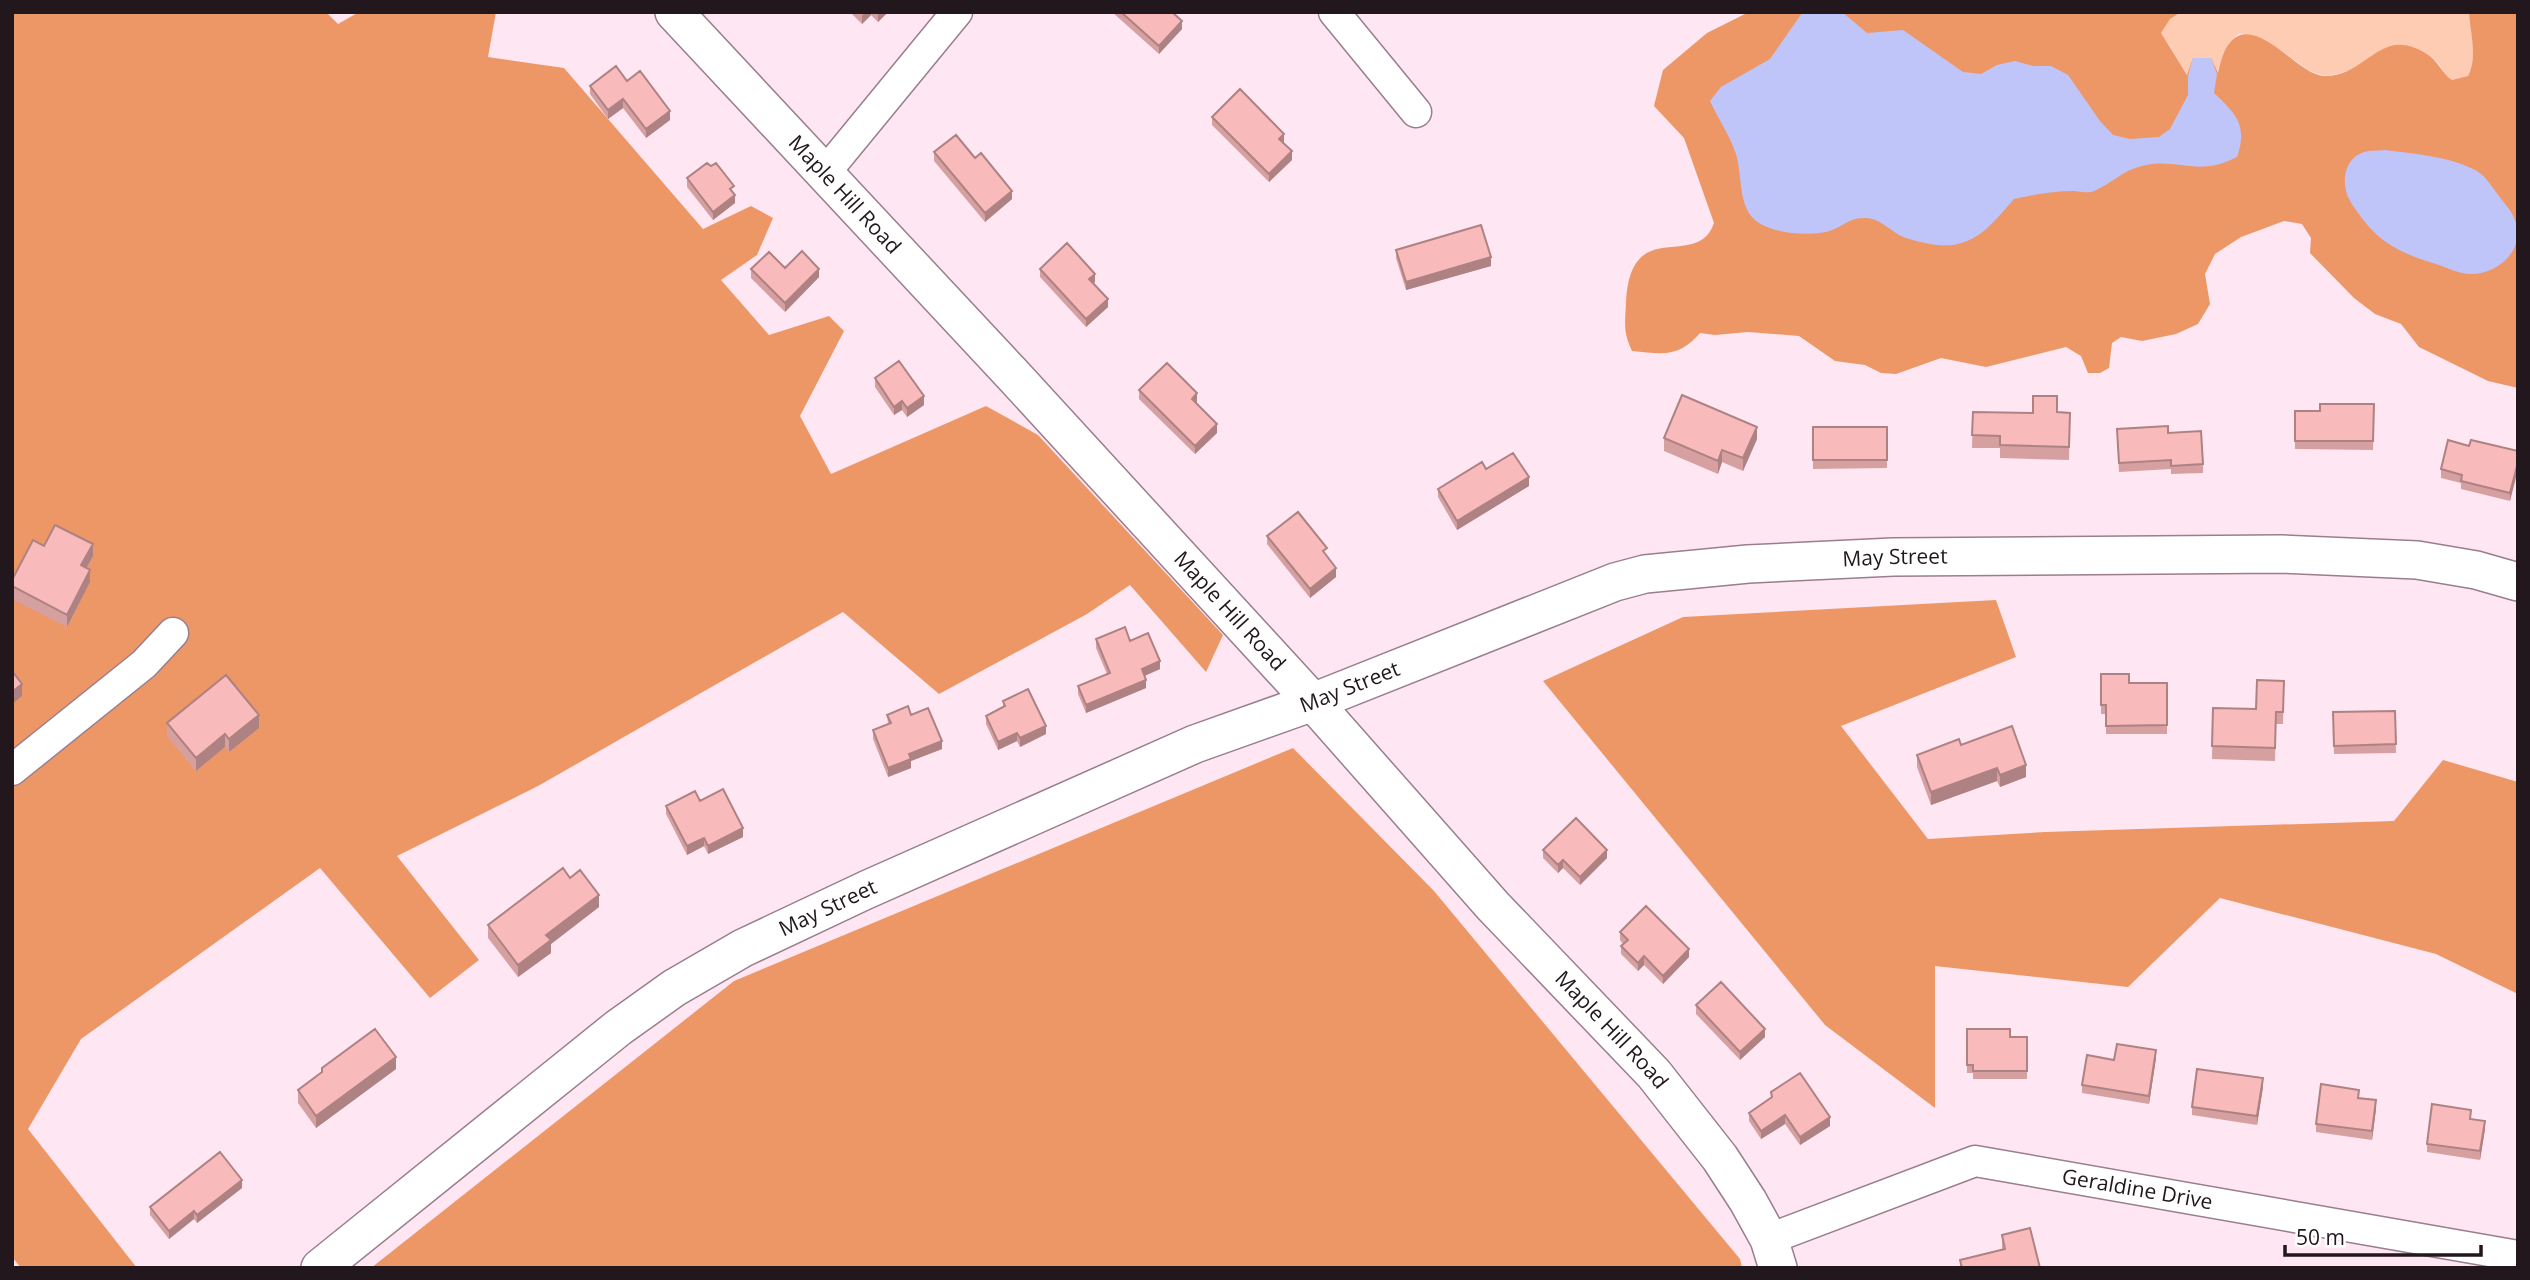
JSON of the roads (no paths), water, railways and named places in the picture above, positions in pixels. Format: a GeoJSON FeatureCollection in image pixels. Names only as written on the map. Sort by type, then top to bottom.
{"type":"FeatureCollection","features":[{"type":"Feature","properties":{"kind":"street","name":"Maple Hill Road"},"geometry":{"type":"LineString","coordinates":[[674,12],[1013,374],[1312,702],[1493,906],[1654,1074],[1720,1158],[1774,1254]]}},
{"type":"Feature","properties":{"kind":"street"},"geometry":{"type":"LineString","coordinates":[[824,174],[957,12]]}},
{"type":"Feature","properties":{"kind":"street"},"geometry":{"type":"LineString","coordinates":[[1334,12],[1416,112]]}},
{"type":"Feature","properties":{"kind":"street","name":"May Street"},"geometry":{"type":"LineString","coordinates":[[320,1268],[618,1028],[674,988],[743,948],[1098,785],[1195,744],[1312,702],[1587,592],[1645,575],[1677,570],[1893,557],[2281,554],[2417,560],[2476,570],[2518,582]]}},
{"type":"Feature","properties":{"kind":"street"},"geometry":{"type":"LineString","coordinates":[[12,770],[144,664],[173,633]]}},
{"type":"Feature","properties":{"kind":"street","name":"Geraldine Drive"},"geometry":{"type":"LineString","coordinates":[[1774,1254],[1975,1161],[2518,1256]]}},
{"type":"Feature","properties":{"kind":"water"},"geometry":{"type":"Polygon","coordinates":[[[1842,12],[1867,33],[1903,30],[1963,72],[1981,74],[1997,65],[2015,61],[2033,66],[2051,66],[2068,75],[2113,135],[2130,139],[2159,137],[2170,129],[2188,95],[2188,76],[2193,58],[2211,58],[2217,74],[2214,93],[2234,114],[2240,128],[2237,157],[2210,166],[2142,166],[2091,192],[2058,192],[2014,199],[1986,229],[1966,242],[1954,245],[1912,240],[1870,218],[1856,219],[1832,230],[1815,233],[1785,232],[1766,227],[1747,210],[1736,154],[1710,101],[1721,87],[1770,59],[1802,13],[1842,12]]]}},
{"type":"Feature","properties":{"kind":"water"},"geometry":{"type":"Polygon","coordinates":[[[2385,150],[2441,158],[2481,174],[2514,218],[2517,239],[2508,257],[2491,270],[2466,274],[2412,256],[2380,237],[2366,224],[2350,201],[2345,177],[2352,159],[2366,151],[2385,150]]]}}]}
